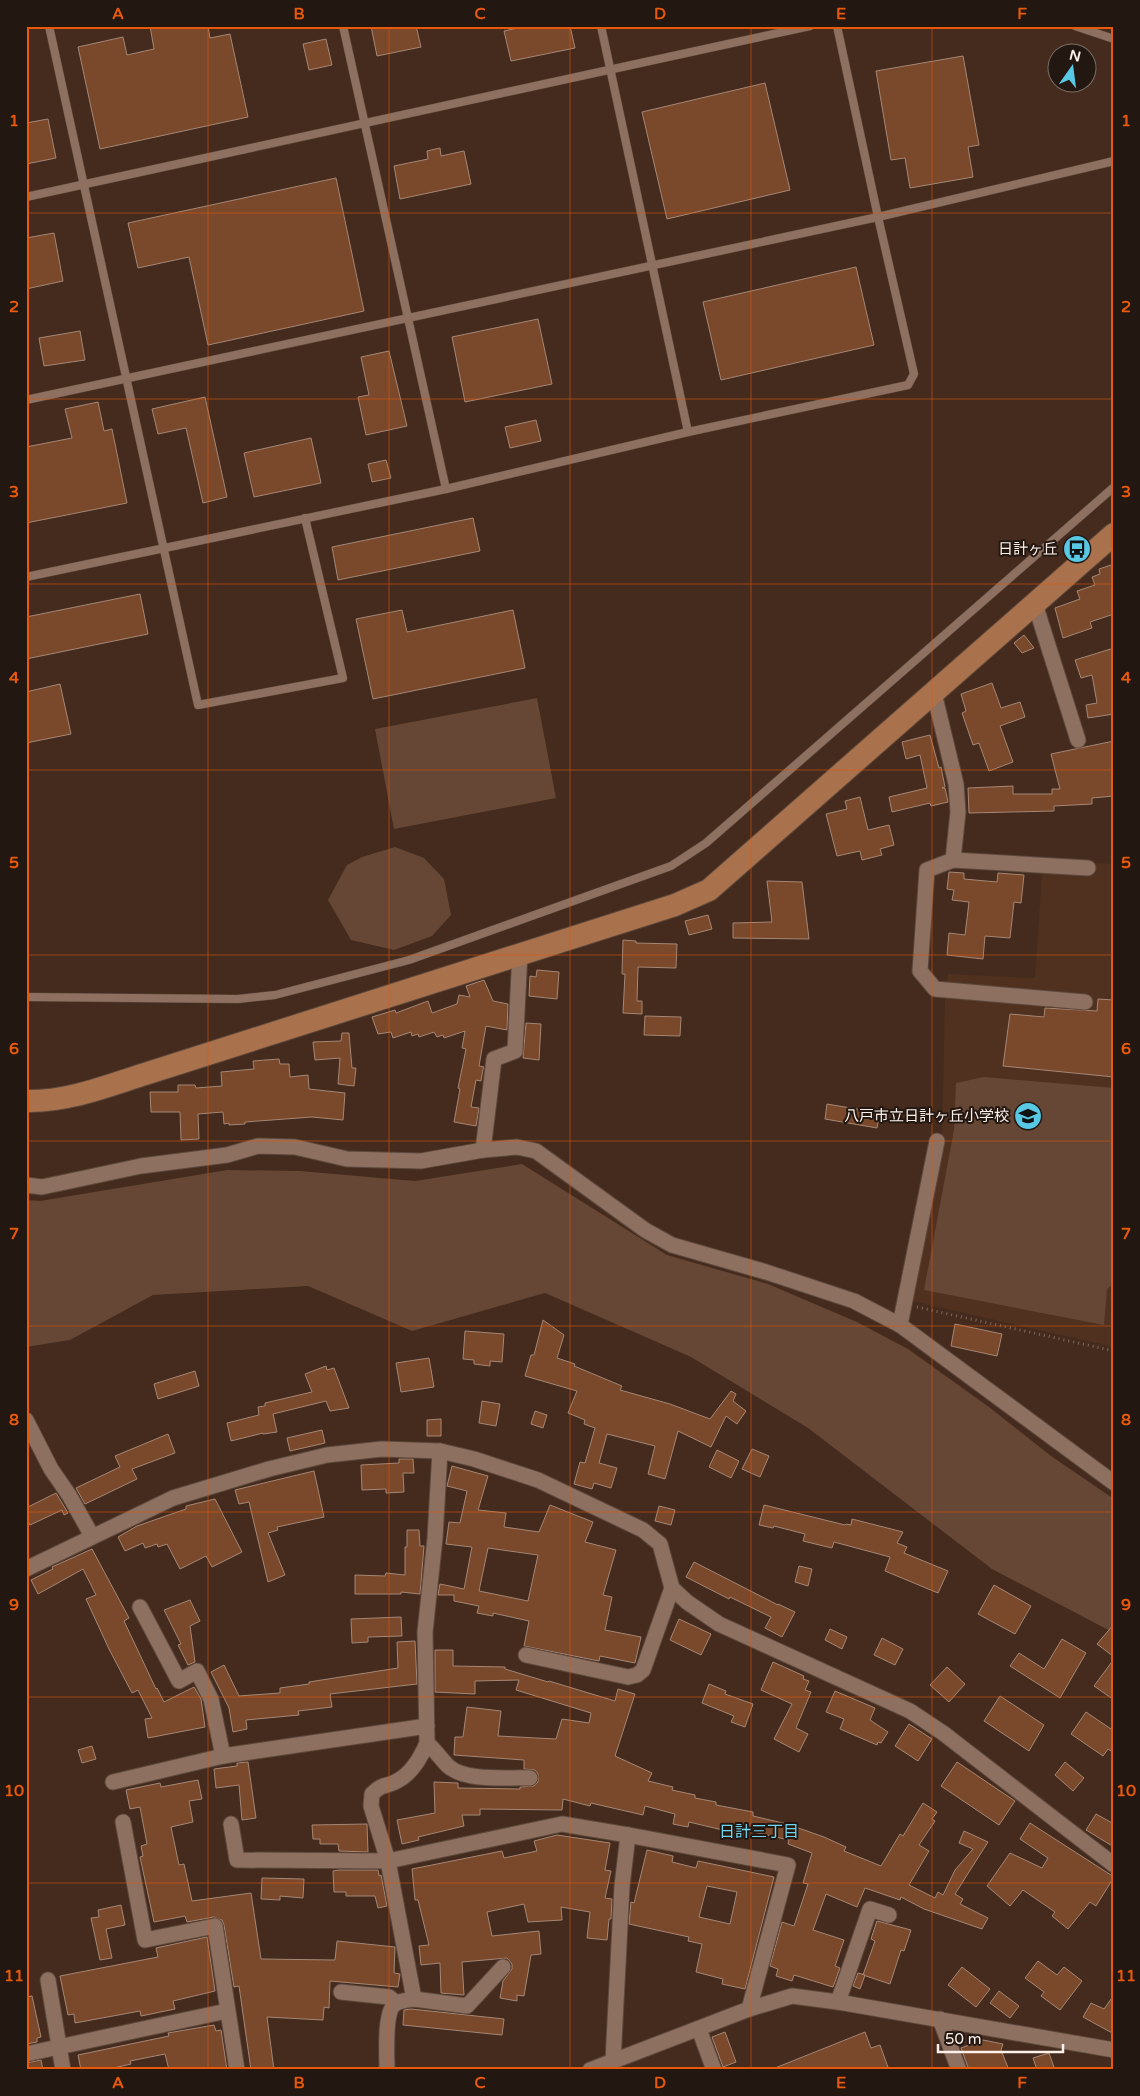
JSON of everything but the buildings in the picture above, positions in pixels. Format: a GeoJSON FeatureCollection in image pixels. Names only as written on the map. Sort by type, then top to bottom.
{"type":"FeatureCollection","features":[{"type":"Feature","properties":{"kind":"street"},"geometry":{"type":"LineString","coordinates":[[26,1101],[40,1102],[85,1092],[675,905],[709,890],[1114,534]]}},
{"type":"Feature","properties":{"kind":"street"},"geometry":{"type":"LineString","coordinates":[[1035,604],[1078,740]]}},
{"type":"Feature","properties":{"kind":"street"},"geometry":{"type":"LineString","coordinates":[[934,693],[948,742],[956,784],[958,812],[953,860]]}},
{"type":"Feature","properties":{"kind":"street"},"geometry":{"type":"LineString","coordinates":[[1086,1002],[935,989],[920,971],[927,870],[953,860],[1088,868]]}},
{"type":"Feature","properties":{"kind":"street"},"geometry":{"type":"LineString","coordinates":[[483,1150],[494,1059],[515,1050],[520,953]]}},
{"type":"Feature","properties":{"kind":"street"},"geometry":{"type":"LineString","coordinates":[[900,1325],[937,1141]]}},
{"type":"Feature","properties":{"kind":"street"},"geometry":{"type":"LineString","coordinates":[[26,1185],[42,1187],[141,1166],[227,1155],[258,1146],[295,1147],[347,1158],[421,1161],[483,1150],[517,1147],[536,1151],[645,1230],[672,1245],[766,1272],[854,1301],[900,1325],[1114,1483]]}},
{"type":"Feature","properties":{"kind":"street"},"geometry":{"type":"LineString","coordinates":[[26,1420],[51,1469],[70,1495],[92,1536]]}},
{"type":"Feature","properties":{"kind":"street"},"geometry":{"type":"LineString","coordinates":[[26,1569],[173,1498],[269,1468],[327,1455],[382,1449],[440,1451],[474,1459],[538,1480],[643,1530],[660,1544],[672,1588],[687,1602],[719,1624],[910,1711],[942,1733],[1114,1865]]}},
{"type":"Feature","properties":{"kind":"street"},"geometry":{"type":"LineString","coordinates":[[414,1999],[388,1861],[371,1806],[372,1794],[381,1785],[396,1782],[407,1774],[422,1755],[427,1743],[425,1632],[435,1538],[440,1451]]}},
{"type":"Feature","properties":{"kind":"street"},"geometry":{"type":"LineString","coordinates":[[526,1655],[628,1677],[637,1675],[643,1670],[672,1588]]}},
{"type":"Feature","properties":{"kind":"street"},"geometry":{"type":"LineString","coordinates":[[140,1606],[179,1681],[197,1671],[211,1699],[223,1756]]}},
{"type":"Feature","properties":{"kind":"street"},"geometry":{"type":"LineString","coordinates":[[113,1782],[223,1756],[427,1726]]}},
{"type":"Feature","properties":{"kind":"street"},"geometry":{"type":"LineString","coordinates":[[427,1743],[438,1752],[448,1766],[460,1773],[474,1777],[530,1778]]}},
{"type":"Feature","properties":{"kind":"street"},"geometry":{"type":"LineString","coordinates":[[123,1822],[145,1940],[215,1926],[237,2070]]}},
{"type":"Feature","properties":{"kind":"street"},"geometry":{"type":"LineString","coordinates":[[232,1824],[237,1860],[388,1861],[562,1824],[788,1865],[749,2009]]}},
{"type":"Feature","properties":{"kind":"street"},"geometry":{"type":"LineString","coordinates":[[613,2061],[622,1886],[628,1835]]}},
{"type":"Feature","properties":{"kind":"street"},"geometry":{"type":"LineString","coordinates":[[838,2002],[870,1909],[890,1915]]}},
{"type":"Feature","properties":{"kind":"street"},"geometry":{"type":"LineString","coordinates":[[387,2070],[388,2022],[390,2009],[396,2003],[414,1999],[468,2006],[502,1967]]}},
{"type":"Feature","properties":{"kind":"street"},"geometry":{"type":"LineString","coordinates":[[48,1980],[63,2070]]}},
{"type":"Feature","properties":{"kind":"street"},"geometry":{"type":"LineString","coordinates":[[341,1992],[389,1998],[396,2003]]}},
{"type":"Feature","properties":{"kind":"street"},"geometry":{"type":"LineString","coordinates":[[590,2070],[749,2009],[792,1996],[940,2019],[1114,2050]]}},
{"type":"Feature","properties":{"kind":"street"},"geometry":{"type":"LineString","coordinates":[[26,2054],[227,2010]]}},
{"type":"Feature","properties":{"kind":"street"},"geometry":{"type":"LineString","coordinates":[[940,2019],[959,2070]]}},
{"type":"Feature","properties":{"kind":"street"},"geometry":{"type":"LineString","coordinates":[[698,2029],[714,2070]]}},
{"type":"Feature","properties":{"kind":"lane"},"geometry":{"type":"LineString","coordinates":[[49,26],[128,379],[198,705],[343,678],[305,518]]}},
{"type":"Feature","properties":{"kind":"lane"},"geometry":{"type":"LineString","coordinates":[[343,26],[446,490]]}},
{"type":"Feature","properties":{"kind":"lane"},"geometry":{"type":"LineString","coordinates":[[601,26],[688,432]]}},
{"type":"Feature","properties":{"kind":"lane"},"geometry":{"type":"LineString","coordinates":[[26,198],[810,26]]}},
{"type":"Feature","properties":{"kind":"lane"},"geometry":{"type":"LineString","coordinates":[[26,578],[305,518],[446,490],[688,432],[908,384],[914,374],[837,26]]}},
{"type":"Feature","properties":{"kind":"lane"},"geometry":{"type":"LineString","coordinates":[[1075,26],[1114,39]]}},
{"type":"Feature","properties":{"kind":"lane"},"geometry":{"type":"LineString","coordinates":[[26,400],[878,217],[1114,161]]}},
{"type":"Feature","properties":{"kind":"lane"},"geometry":{"type":"LineString","coordinates":[[26,997],[238,999],[275,995],[409,960],[671,866],[706,843],[1114,486]]}},
{"type":"Feature","properties":{"kind":"path"},"geometry":{"type":"LineString","coordinates":[[905,1304],[1114,1351]]}},
{"type":"Feature","properties":{"kind":"shaded area"},"geometry":{"type":"Polygon","coordinates":[[[537,698],[556,798],[394,829],[375,729],[537,698]]]}},
{"type":"Feature","properties":{"kind":"shaded area"},"geometry":{"type":"Polygon","coordinates":[[[395,847],[424,858],[444,879],[451,915],[432,936],[394,950],[351,940],[328,900],[347,865],[362,857],[395,847]]]}},
{"type":"Feature","properties":{"kind":"shaded area","name":"八戸市立日計ヶ丘小学校"},"geometry":{"type":"Polygon","coordinates":[[[1081,862],[1114,864],[1114,1347],[912,1301],[942,1140],[945,998],[948,974],[1035,978],[1042,874],[1080,874],[1081,862]]]}},
{"type":"Feature","properties":{"kind":"shaded area"},"geometry":{"type":"Polygon","coordinates":[[[984,1077],[1114,1088],[1114,1283],[1107,1289],[1104,1325],[924,1290],[954,1130],[956,1083],[984,1077]]]}},
{"type":"Feature","properties":{"kind":"shaded area"},"geometry":{"type":"Polygon","coordinates":[[[522,1164],[667,1255],[768,1284],[857,1322],[908,1349],[989,1407],[1051,1456],[1114,1499],[1114,1633],[992,1569],[808,1428],[691,1357],[545,1293],[412,1331],[308,1286],[153,1295],[70,1340],[26,1347],[26,1200],[40,1201],[227,1170],[300,1171],[415,1181],[522,1164]]]}},
{"type":"Feature","properties":{"kind":"place","name":"日計ヶ丘"},"geometry":{"type":"Point","coordinates":[1077,549]}},
{"type":"Feature","properties":{"kind":"place","name":"八戸市立日計ヶ丘小学校"},"geometry":{"type":"Point","coordinates":[1028,1116]}},
{"type":"Feature","properties":{"kind":"district","name":"日計三丁目"},"geometry":{"type":"Point","coordinates":[759,1831]}}]}
